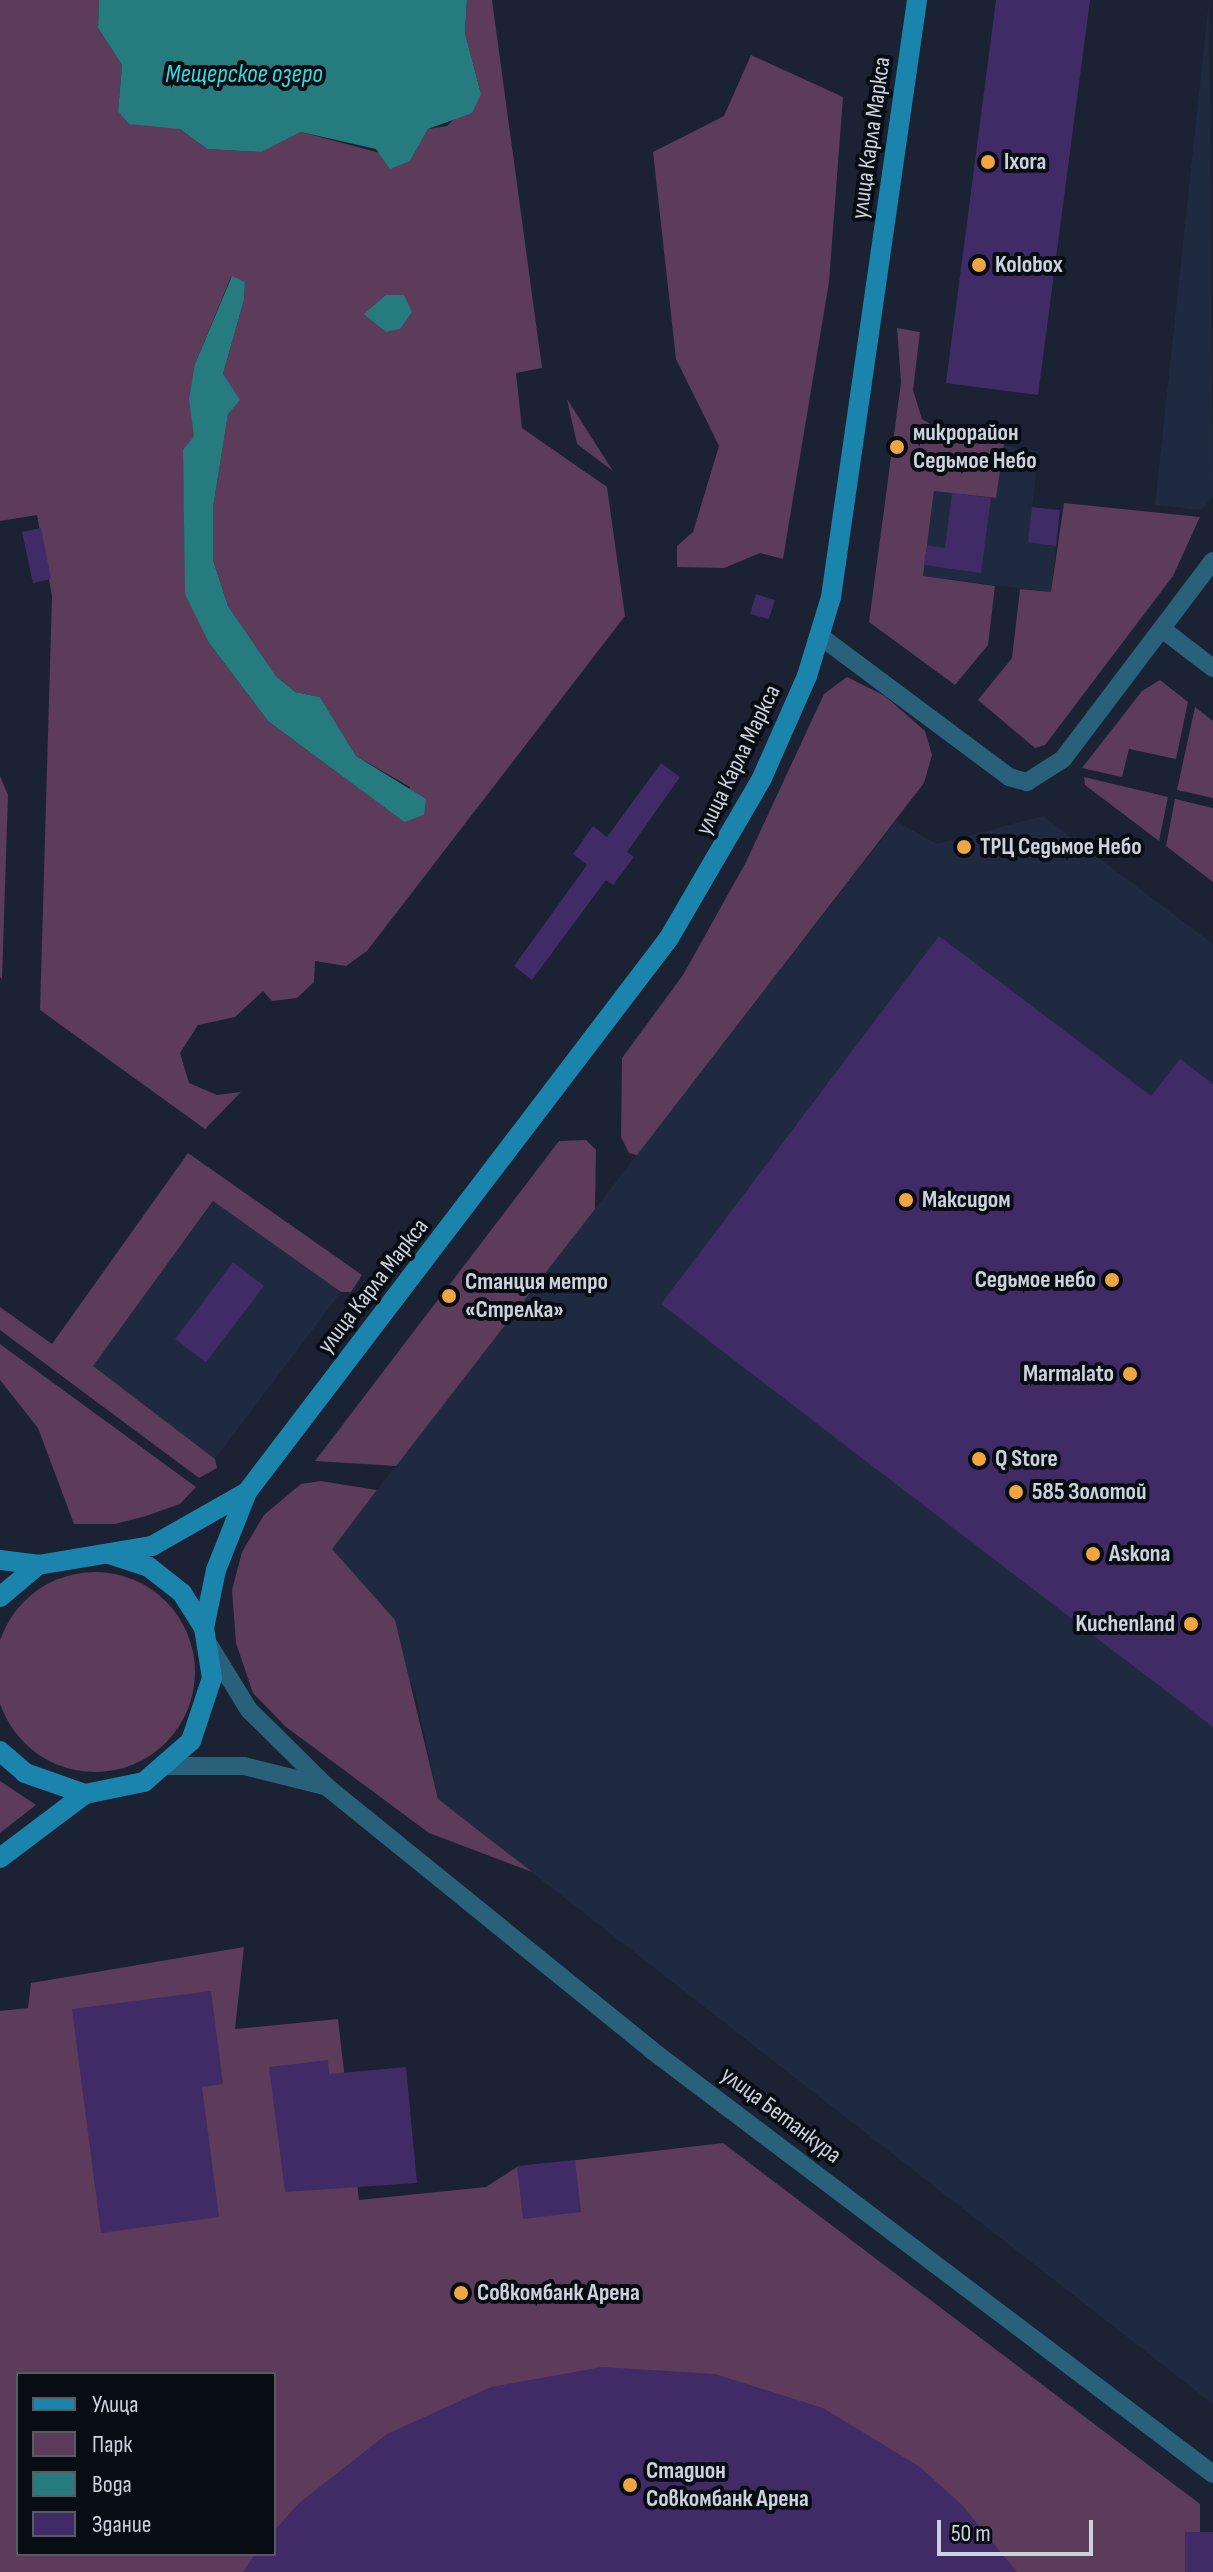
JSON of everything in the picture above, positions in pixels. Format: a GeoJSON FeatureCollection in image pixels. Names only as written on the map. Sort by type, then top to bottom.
{"type":"FeatureCollection","features":[{"type":"Feature","properties":{"kind":"main road","name":"улица Карла Маркса"},"geometry":{"type":"LineString","coordinates":[[247,1492],[669,938],[743,818],[820,636],[854,451],[917,0]]}},
{"type":"Feature","properties":{"kind":"main road"},"geometry":{"type":"LineString","coordinates":[[109,1554],[180,1534],[247,1492]]}},
{"type":"Feature","properties":{"kind":"main road"},"geometry":{"type":"LineString","coordinates":[[0,1751],[25,1773],[85,1794],[130,1787],[169,1766],[206,1711],[207,1637],[216,1570],[247,1492]]}},
{"type":"Feature","properties":{"kind":"main road"},"geometry":{"type":"LineString","coordinates":[[0,1560],[38,1565],[82,1553],[109,1554],[149,1567],[182,1593],[207,1637]]}},
{"type":"Feature","properties":{"kind":"main road"},"geometry":{"type":"LineString","coordinates":[[0,1597],[38,1565]]}},
{"type":"Feature","properties":{"kind":"main road"},"geometry":{"type":"LineString","coordinates":[[0,1858],[85,1794]]}},
{"type":"Feature","properties":{"kind":"street"},"geometry":{"type":"LineString","coordinates":[[820,636],[1009,777],[1027,782],[1063,759],[1213,561]]}},
{"type":"Feature","properties":{"kind":"street"},"geometry":{"type":"LineString","coordinates":[[1162,629],[1213,668]]}},
{"type":"Feature","properties":{"kind":"street","name":"улица Бетанкура"},"geometry":{"type":"LineString","coordinates":[[207,1637],[249,1710],[327,1787],[650,2049],[1213,2474]]}},
{"type":"Feature","properties":{"kind":"street","name":"улица Бетанкура"},"geometry":{"type":"LineString","coordinates":[[169,1766],[244,1766],[327,1787]]}},
{"type":"Feature","properties":{"kind":"shaded area"},"geometry":{"type":"Polygon","coordinates":[[[1209,0],[1213,496],[1202,510],[1155,505],[1209,0]]]}},
{"type":"Feature","properties":{"kind":"shaded area"},"geometry":{"type":"Polygon","coordinates":[[[1004,446],[1039,451],[1032,507],[1060,510],[1051,592],[923,576],[934,490],[996,498],[1004,446]]]}},
{"type":"Feature","properties":{"kind":"shaded area"},"geometry":{"type":"Polygon","coordinates":[[[1043,816],[1213,944],[1213,2404],[438,1799],[415,1690],[331,1549],[896,821],[937,844],[1043,816]]]}},
{"type":"Feature","properties":{"kind":"shaded area"},"geometry":{"type":"Polygon","coordinates":[[[214,1201],[341,1292],[215,1459],[92,1366],[214,1201]]]}},
{"type":"Feature","properties":{"kind":"green space"},"geometry":{"type":"Polygon","coordinates":[[[0,0],[99,0],[98,28],[122,65],[118,111],[180,129],[207,149],[260,152],[301,132],[410,161],[428,129],[447,126],[481,94],[465,33],[467,0],[492,0],[542,368],[516,373],[522,428],[607,487],[625,616],[367,951],[346,966],[315,961],[314,982],[297,998],[272,1001],[263,991],[235,1017],[198,1025],[180,1053],[189,1083],[217,1095],[241,1092],[205,1129],[40,1010],[52,596],[37,515],[0,521],[0,0]],[[231,277],[195,364],[194,436],[183,451],[185,543],[209,643],[268,721],[404,822],[410,787],[356,756],[320,697],[295,692],[276,676],[228,606],[213,560],[213,508],[228,413],[223,374],[244,300],[245,282],[231,277]]]}},
{"type":"Feature","properties":{"kind":"green space"},"geometry":{"type":"Polygon","coordinates":[[[751,55],[843,97],[829,282],[783,559],[760,553],[724,568],[677,567],[677,546],[693,532],[719,446],[676,359],[653,152],[724,116],[751,55]]]}},
{"type":"Feature","properties":{"kind":"green space"},"geometry":{"type":"Polygon","coordinates":[[[897,328],[920,332],[913,390],[922,419],[935,427],[1005,438],[996,498],[934,491],[923,576],[995,586],[988,645],[955,685],[869,622],[901,382],[897,328]]]}},
{"type":"Feature","properties":{"kind":"green space"},"geometry":{"type":"Polygon","coordinates":[[[567,399],[613,471],[577,444],[567,399]]]}},
{"type":"Feature","properties":{"kind":"green space"},"geometry":{"type":"Polygon","coordinates":[[[1064,503],[1200,517],[1173,576],[1045,745],[1035,748],[978,700],[1012,658],[1020,589],[1051,592],[1064,503]]]}},
{"type":"Feature","properties":{"kind":"green space"},"geometry":{"type":"Polygon","coordinates":[[[847,677],[885,696],[925,731],[932,755],[924,783],[637,1155],[629,1153],[621,1137],[622,1058],[683,975],[746,862],[824,694],[847,677]]]}},
{"type":"Feature","properties":{"kind":"green space"},"geometry":{"type":"Polygon","coordinates":[[[1160,680],[1188,702],[1176,759],[1129,749],[1122,777],[1082,768],[1142,691],[1160,680]]]}},
{"type":"Feature","properties":{"kind":"green space"},"geometry":{"type":"Polygon","coordinates":[[[1195,707],[1213,721],[1213,798],[1177,790],[1195,707]]]}},
{"type":"Feature","properties":{"kind":"green space"},"geometry":{"type":"Polygon","coordinates":[[[0,776],[8,795],[2,979],[0,977],[0,776]]]}},
{"type":"Feature","properties":{"kind":"green space"},"geometry":{"type":"Polygon","coordinates":[[[1084,777],[1168,797],[1159,841],[1085,785],[1084,777]]]}},
{"type":"Feature","properties":{"kind":"green space"},"geometry":{"type":"Polygon","coordinates":[[[1175,799],[1213,808],[1213,882],[1166,846],[1175,799]]]}},
{"type":"Feature","properties":{"kind":"green space"},"geometry":{"type":"Polygon","coordinates":[[[586,1140],[596,1150],[595,1209],[396,1466],[315,1461],[559,1141],[586,1140]]]}},
{"type":"Feature","properties":{"kind":"green space"},"geometry":{"type":"Polygon","coordinates":[[[188,1153],[362,1275],[351,1292],[341,1292],[213,1201],[93,1366],[215,1459],[217,1468],[199,1478],[0,1330],[0,1307],[52,1344],[188,1153]]]}},
{"type":"Feature","properties":{"kind":"green space"},"geometry":{"type":"Polygon","coordinates":[[[0,1344],[196,1487],[180,1504],[146,1516],[115,1524],[74,1524],[38,1428],[0,1380],[0,1344]]]}},
{"type":"Feature","properties":{"kind":"green space"},"geometry":{"type":"Polygon","coordinates":[[[321,1481],[377,1490],[332,1549],[395,1620],[438,1799],[532,1872],[429,1833],[286,1727],[253,1693],[236,1643],[232,1590],[242,1552],[264,1515],[301,1484],[321,1481]]]}},
{"type":"Feature","properties":{"kind":"green space"},"geometry":{"type":"Polygon","coordinates":[[[75,1573],[115,1573],[151,1588],[179,1616],[194,1652],[194,1692],[179,1728],[151,1756],[115,1771],[75,1771],[39,1756],[11,1728],[-1,1701],[-1,1643],[11,1616],[39,1588],[75,1573]]]}},
{"type":"Feature","properties":{"kind":"green space"},"geometry":{"type":"Polygon","coordinates":[[[0,1781],[36,1805],[0,1833],[0,1781]]]}},
{"type":"Feature","properties":{"kind":"green space","name":"Совкомбанк Арена"},"geometry":{"type":"Polygon","coordinates":[[[244,1947],[235,2029],[338,2019],[359,2200],[486,2187],[517,2167],[723,2143],[1200,2504],[1200,2532],[1213,2532],[1213,2572],[0,2572],[0,2011],[28,2008],[31,1983],[244,1947]]]}},
{"type":"Feature","properties":{"kind":"water","name":"Мещерское озеро"},"geometry":{"type":"Polygon","coordinates":[[[99,0],[467,0],[465,33],[481,94],[472,113],[428,129],[410,161],[390,169],[376,149],[301,132],[261,152],[207,149],[180,129],[129,124],[118,111],[122,65],[98,28],[99,0]]]}},
{"type":"Feature","properties":{"kind":"water"},"geometry":{"type":"Polygon","coordinates":[[[232,276],[245,282],[244,300],[223,374],[240,400],[228,414],[213,508],[213,560],[228,606],[276,676],[295,692],[320,697],[356,756],[426,799],[424,815],[404,822],[268,721],[209,643],[185,594],[183,450],[194,436],[189,399],[195,364],[232,276]]]}},
{"type":"Feature","properties":{"kind":"water"},"geometry":{"type":"Polygon","coordinates":[[[386,295],[404,295],[412,312],[400,329],[386,332],[364,314],[386,295]]]}},
{"type":"Feature","properties":{"kind":"building"},"geometry":{"type":"Polygon","coordinates":[[[996,0],[1090,0],[1038,395],[946,383],[996,0]]]}},
{"type":"Feature","properties":{"kind":"building"},"geometry":{"type":"Polygon","coordinates":[[[952,493],[991,498],[981,573],[924,565],[927,545],[945,548],[952,493]]]}},
{"type":"Feature","properties":{"kind":"building"},"geometry":{"type":"Polygon","coordinates":[[[1032,507],[1060,510],[1056,546],[1028,542],[1032,507]]]}},
{"type":"Feature","properties":{"kind":"building"},"geometry":{"type":"Polygon","coordinates":[[[41,528],[51,579],[33,583],[22,532],[41,528]]]}},
{"type":"Feature","properties":{"kind":"building"},"geometry":{"type":"Polygon","coordinates":[[[756,594],[775,600],[769,619],[750,614],[756,594]]]}},
{"type":"Feature","properties":{"kind":"building"},"geometry":{"type":"Polygon","coordinates":[[[661,763],[680,777],[627,852],[634,857],[613,885],[606,880],[532,980],[514,966],[587,865],[573,854],[593,826],[607,837],[661,763]]]}},
{"type":"Feature","properties":{"kind":"building"},"geometry":{"type":"Polygon","coordinates":[[[939,936],[1151,1096],[1180,1059],[1213,1084],[1213,1727],[661,1304],[939,936]]]}},
{"type":"Feature","properties":{"kind":"building"},"geometry":{"type":"Polygon","coordinates":[[[233,1262],[264,1286],[206,1362],[175,1339],[233,1262]]]}},
{"type":"Feature","properties":{"kind":"building"},"geometry":{"type":"Polygon","coordinates":[[[211,1991],[223,2084],[202,2087],[219,2217],[101,2233],[72,2009],[211,1991]]]}},
{"type":"Feature","properties":{"kind":"building"},"geometry":{"type":"Polygon","coordinates":[[[328,2060],[329,2074],[406,2067],[417,2183],[285,2192],[269,2067],[328,2060]]]}},
{"type":"Feature","properties":{"kind":"building"},"geometry":{"type":"Polygon","coordinates":[[[575,2160],[581,2212],[523,2219],[517,2166],[575,2160]]]}},
{"type":"Feature","properties":{"kind":"building","name":"Стадион Совкомбанк Арена"},"geometry":{"type":"Polygon","coordinates":[[[602,2367],[715,2374],[823,2408],[920,2467],[962,2505],[1017,2572],[243,2572],[254,2556],[276,2556],[276,2529],[298,2504],[387,2434],[491,2387],[602,2367]]]}},
{"type":"Feature","properties":{"kind":"building"},"geometry":{"type":"Polygon","coordinates":[[[1185,2532],[1213,2532],[1213,2572],[1185,2572],[1185,2532]]]}},
{"type":"Feature","properties":{"kind":"place","name":"Ixora"},"geometry":{"type":"Point","coordinates":[988,162]}},
{"type":"Feature","properties":{"kind":"place","name":"Kolobox"},"geometry":{"type":"Point","coordinates":[979,265]}},
{"type":"Feature","properties":{"kind":"place","name":"микрорайон Седьмое Небо"},"geometry":{"type":"Point","coordinates":[897,447]}},
{"type":"Feature","properties":{"kind":"place","name":"ТРЦ Седьмое Небо"},"geometry":{"type":"Point","coordinates":[964,847]}},
{"type":"Feature","properties":{"kind":"place","name":"Максидом"},"geometry":{"type":"Point","coordinates":[906,1200]}},
{"type":"Feature","properties":{"kind":"place","name":"Седьмое небо"},"geometry":{"type":"Point","coordinates":[1112,1280]}},
{"type":"Feature","properties":{"kind":"place","name":"Станция метро «Стрелка»"},"geometry":{"type":"Point","coordinates":[449,1296]}},
{"type":"Feature","properties":{"kind":"place","name":"Marmalato"},"geometry":{"type":"Point","coordinates":[1130,1374]}},
{"type":"Feature","properties":{"kind":"place","name":"Q Store"},"geometry":{"type":"Point","coordinates":[979,1459]}},
{"type":"Feature","properties":{"kind":"place","name":"585 Золотой"},"geometry":{"type":"Point","coordinates":[1016,1492]}},
{"type":"Feature","properties":{"kind":"place","name":"Askona"},"geometry":{"type":"Point","coordinates":[1093,1554]}},
{"type":"Feature","properties":{"kind":"place","name":"Kuchenland"},"geometry":{"type":"Point","coordinates":[1191,1624]}},
{"type":"Feature","properties":{"kind":"place","name":"Совкомбанк Арена"},"geometry":{"type":"Point","coordinates":[461,2293]}},
{"type":"Feature","properties":{"kind":"place","name":"Стадион Совкомбанк Арена"},"geometry":{"type":"Point","coordinates":[630,2485]}}]}
